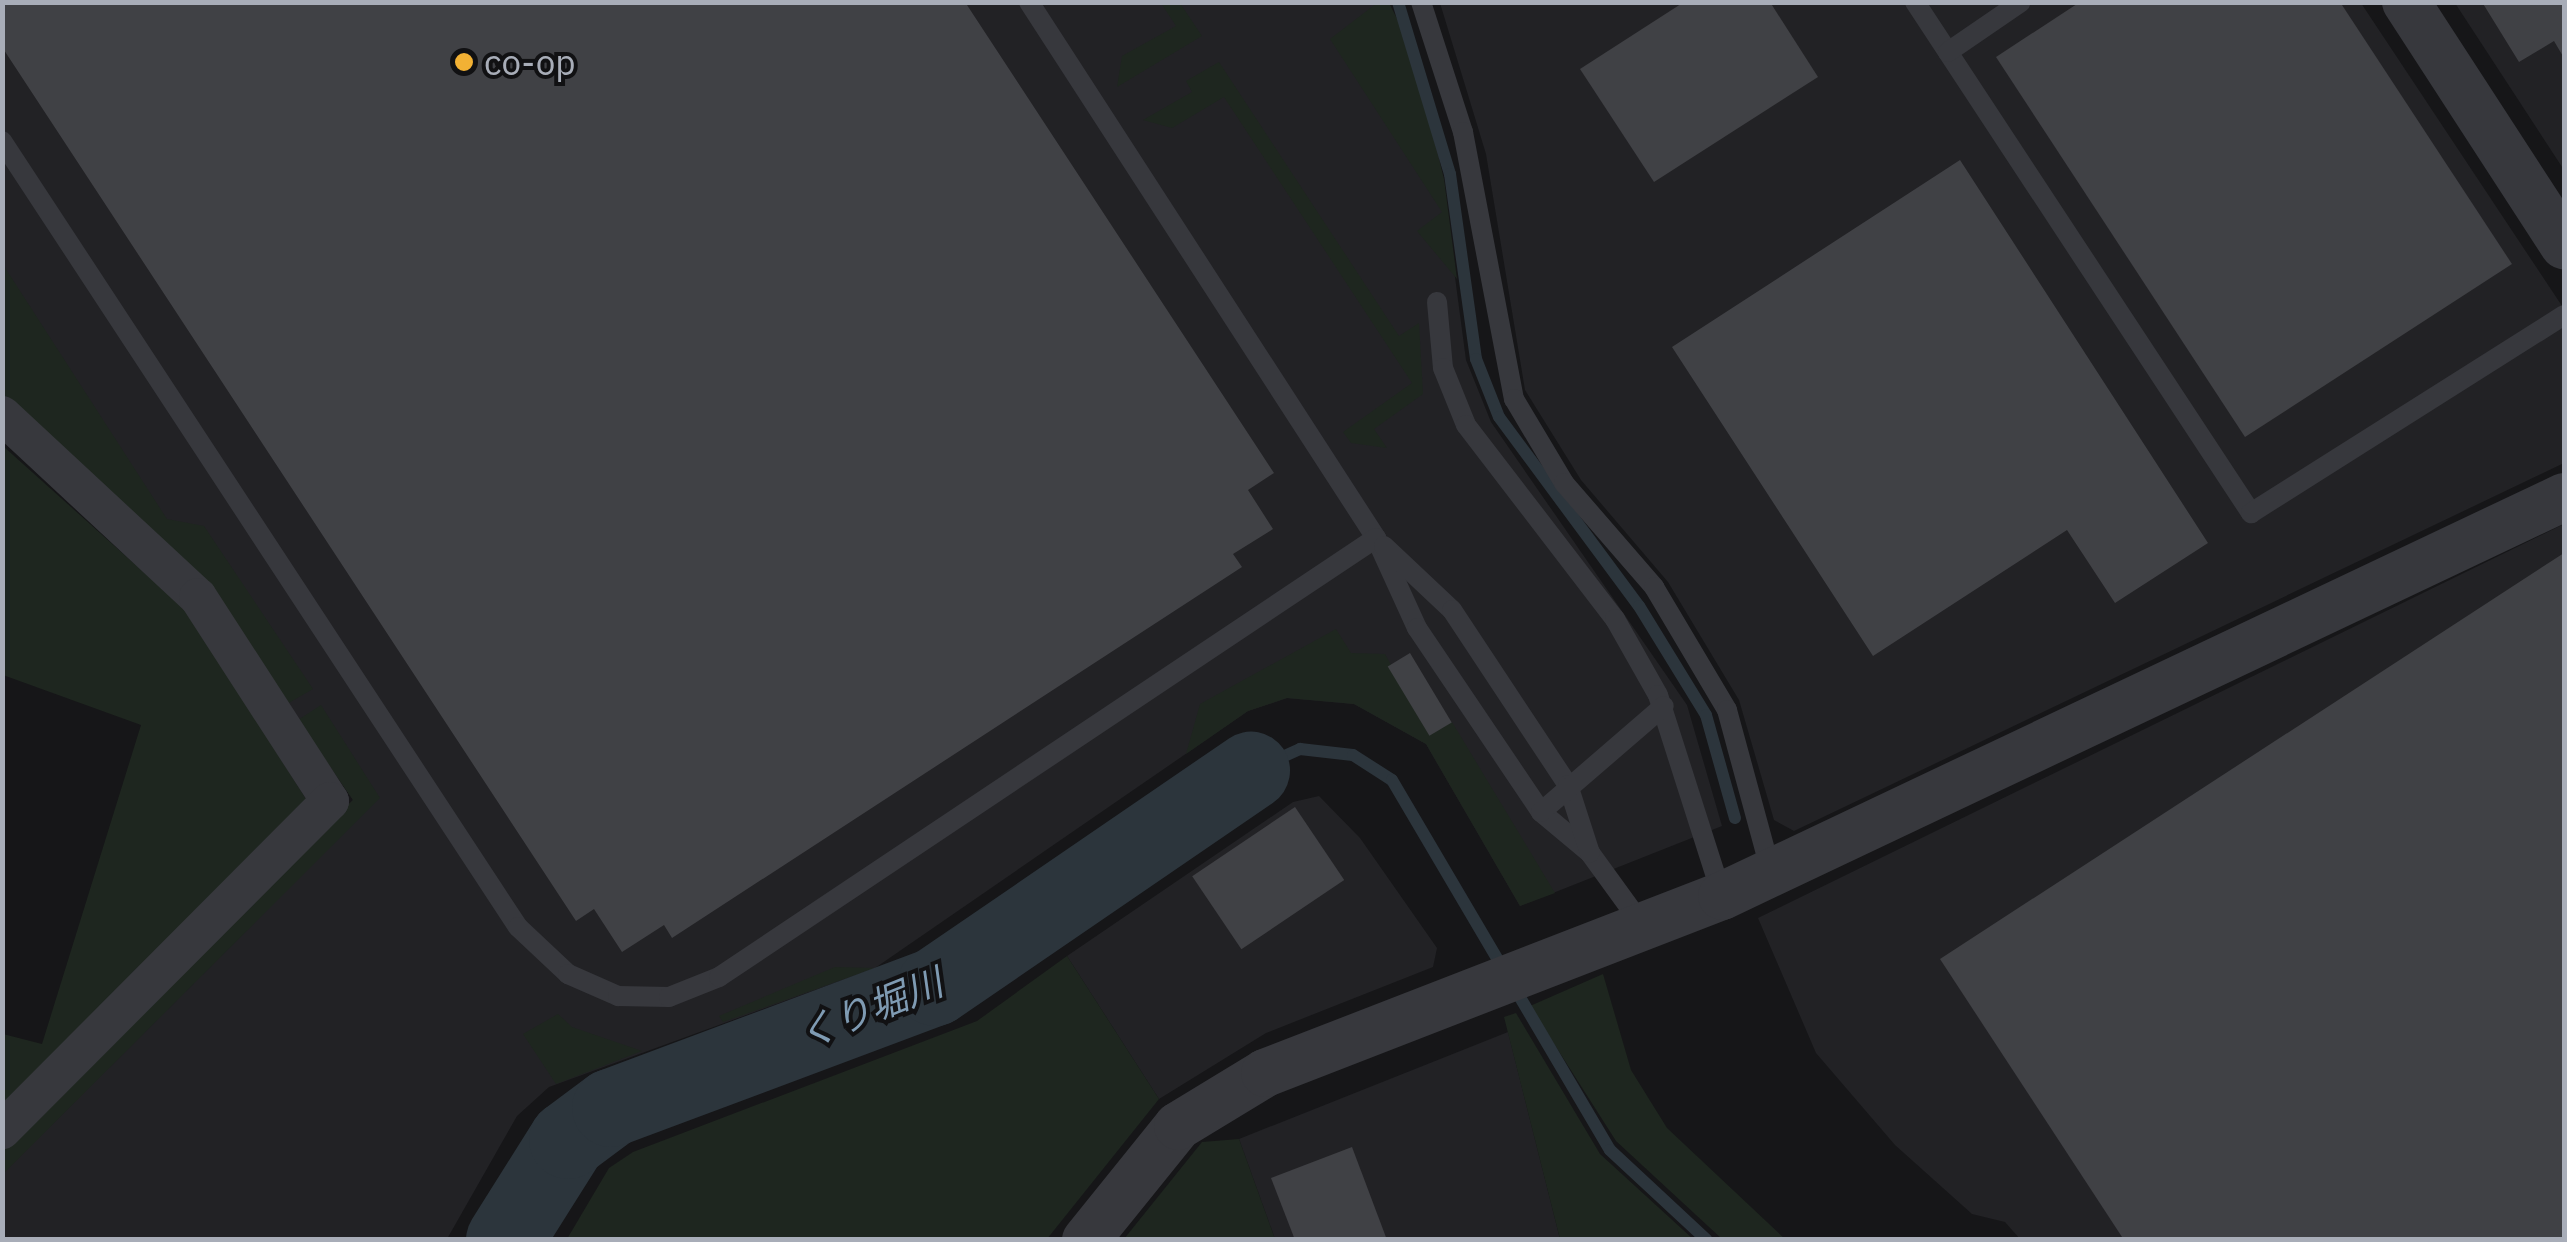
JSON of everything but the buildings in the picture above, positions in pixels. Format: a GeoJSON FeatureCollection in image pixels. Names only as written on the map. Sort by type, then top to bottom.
{"type":"FeatureCollection","features":[{"type":"Feature","properties":{"kind":"street"},"geometry":{"type":"LineString","coordinates":[[2406,2],[2564,245]]}},
{"type":"Feature","properties":{"kind":"street"},"geometry":{"type":"LineString","coordinates":[[2,415],[198,597],[330,801],[2,1130]]}},
{"type":"Feature","properties":{"kind":"street"},"geometry":{"type":"LineString","coordinates":[[1086,1240],[1178,1126],[1264,1073],[1722,896],[2564,497]]}},
{"type":"Feature","properties":{"kind":"lane"},"geometry":{"type":"LineString","coordinates":[[1029,2],[1376,538],[1417,628],[1541,812],[1590,853],[1644,927]]}},
{"type":"Feature","properties":{"kind":"lane"},"geometry":{"type":"LineString","coordinates":[[1421,2],[1463,132],[1514,400],[1564,483],[1654,587],[1727,710],[1771,872]]}},
{"type":"Feature","properties":{"kind":"lane"},"geometry":{"type":"LineString","coordinates":[[1915,2],[2252,513],[2564,315]]}},
{"type":"Feature","properties":{"kind":"lane"},"geometry":{"type":"LineString","coordinates":[[1948,52],[2021,2]]}},
{"type":"Feature","properties":{"kind":"lane"},"geometry":{"type":"LineString","coordinates":[[2,141],[518,927],[568,974],[618,996],[669,997],[719,976],[1376,538]]}},
{"type":"Feature","properties":{"kind":"lane"},"geometry":{"type":"LineString","coordinates":[[1437,302],[1443,368],[1466,425],[1615,618],[1664,706],[1722,896]]}},
{"type":"Feature","properties":{"kind":"lane"},"geometry":{"type":"LineString","coordinates":[[1376,538],[1452,610],[1568,785],[1590,853]]}},
{"type":"Feature","properties":{"kind":"lane"},"geometry":{"type":"LineString","coordinates":[[1541,812],[1664,706]]}},
{"type":"Feature","properties":{"kind":"shaded area"},"geometry":{"type":"Polygon","coordinates":[[[3,3],[1389,3],[1438,149],[1466,360],[1491,422],[1687,705],[1722,826],[1520,906],[1426,744],[1354,704],[1287,698],[1248,711],[875,968],[549,1087],[517,1116],[447,1239],[3,1239],[3,1148],[353,800],[210,587],[3,397],[3,3]]]}},
{"type":"Feature","properties":{"kind":"shaded area"},"geometry":{"type":"Polygon","coordinates":[[[1161,3],[1180,3],[1202,36],[1117,87],[1122,56],[1176,26],[1161,3]]]}},
{"type":"Feature","properties":{"kind":"shaded area"},"geometry":{"type":"Polygon","coordinates":[[[1377,3],[1389,3],[1410,44],[1444,179],[1457,279],[1417,231],[1442,212],[1330,39],[1377,3]]]}},
{"type":"Feature","properties":{"kind":"shaded area"},"geometry":{"type":"Polygon","coordinates":[[[1440,3],[2361,3],[2564,309],[2564,463],[1794,831],[1774,820],[1739,700],[1668,582],[1581,480],[1525,390],[1486,154],[1440,3]]]}},
{"type":"Feature","properties":{"kind":"shaded area"},"geometry":{"type":"Polygon","coordinates":[[[2455,3],[2564,3],[2564,170],[2455,3]]]}},
{"type":"Feature","properties":{"kind":"shaded area"},"geometry":{"type":"Polygon","coordinates":[[[1219,62],[1399,336],[1419,323],[1423,394],[1374,429],[1387,448],[1351,443],[1343,432],[1412,383],[1224,97],[1172,128],[1143,120],[1192,92],[1186,81],[1219,62]]]}},
{"type":"Feature","properties":{"kind":"shaded area"},"geometry":{"type":"Polygon","coordinates":[[[2,263],[167,519],[204,526],[313,689],[287,704],[3,396],[2,263]]]}},
{"type":"Feature","properties":{"kind":"shaded area"},"geometry":{"type":"Polygon","coordinates":[[[3,446],[187,611],[306,799],[3,1112],[3,1034],[42,1044],[141,725],[3,675],[3,446]]]}},
{"type":"Feature","properties":{"kind":"shaded area"},"geometry":{"type":"Polygon","coordinates":[[[2564,524],[2564,1239],[2020,1239],[2005,1222],[1972,1214],[1895,1145],[1816,1053],[1758,918],[2564,524]]]}},
{"type":"Feature","properties":{"kind":"shaded area"},"geometry":{"type":"Polygon","coordinates":[[[1336,629],[1351,653],[1385,654],[1430,735],[1452,722],[1555,893],[1520,906],[1426,744],[1354,704],[1287,698],[1248,711],[1186,754],[1200,704],[1336,629]]]}},
{"type":"Feature","properties":{"kind":"shaded area"},"geometry":{"type":"Polygon","coordinates":[[[321,705],[380,798],[3,1174],[3,1148],[353,800],[298,720],[321,705]]]}},
{"type":"Feature","properties":{"kind":"shaded area"},"geometry":{"type":"Polygon","coordinates":[[[1319,796],[1360,838],[1437,948],[1433,967],[1266,1033],[1159,1099],[1067,956],[1293,802],[1319,796]]]}},
{"type":"Feature","properties":{"kind":"shaded area"},"geometry":{"type":"Polygon","coordinates":[[[1067,956],[1159,1099],[1047,1239],[567,1239],[609,1168],[633,1152],[977,1021],[1067,956]]]}},
{"type":"Feature","properties":{"kind":"shaded area"},"geometry":{"type":"Polygon","coordinates":[[[835,967],[875,968],[723,1022],[719,1016],[835,967]]]}},
{"type":"Feature","properties":{"kind":"shaded area"},"geometry":{"type":"Polygon","coordinates":[[[1603,974],[1631,1070],[1667,1128],[1785,1239],[1722,1239],[1616,1141],[1530,1006],[1603,974]]]}},
{"type":"Feature","properties":{"kind":"shaded area"},"geometry":{"type":"Polygon","coordinates":[[[1516,1013],[1600,1154],[1693,1239],[1560,1239],[1504,1017],[1516,1013]]]}},
{"type":"Feature","properties":{"kind":"shaded area"},"geometry":{"type":"Polygon","coordinates":[[[558,1014],[572,1027],[642,1051],[556,1084],[523,1034],[558,1014]]]}},
{"type":"Feature","properties":{"kind":"shaded area"},"geometry":{"type":"Polygon","coordinates":[[[1508,1032],[1560,1239],[1275,1239],[1239,1139],[1508,1032]]]}},
{"type":"Feature","properties":{"kind":"shaded area"},"geometry":{"type":"Polygon","coordinates":[[[1239,1139],[1275,1239],[1124,1239],[1202,1142],[1239,1139]]]}},
{"type":"Feature","properties":{"kind":"waterway"},"geometry":{"type":"LineString","coordinates":[[1398,2],[1450,174],[1476,359],[1499,417],[1639,606],[1706,715],[1735,818]]}},
{"type":"Feature","properties":{"kind":"waterway"},"geometry":{"type":"LineString","coordinates":[[1251,771],[1300,749],[1353,755],[1392,780],[1610,1150],[1707,1240]]}},
{"type":"Feature","properties":{"kind":"waterway","name":"くり堀川"},"geometry":{"type":"LineString","coordinates":[[505,1240],[568,1140],[611,1108],[935,987],[1251,771]]}},
{"type":"Feature","properties":{"kind":"place","name":"co-op"},"geometry":{"type":"Point","coordinates":[464,62]}}]}
